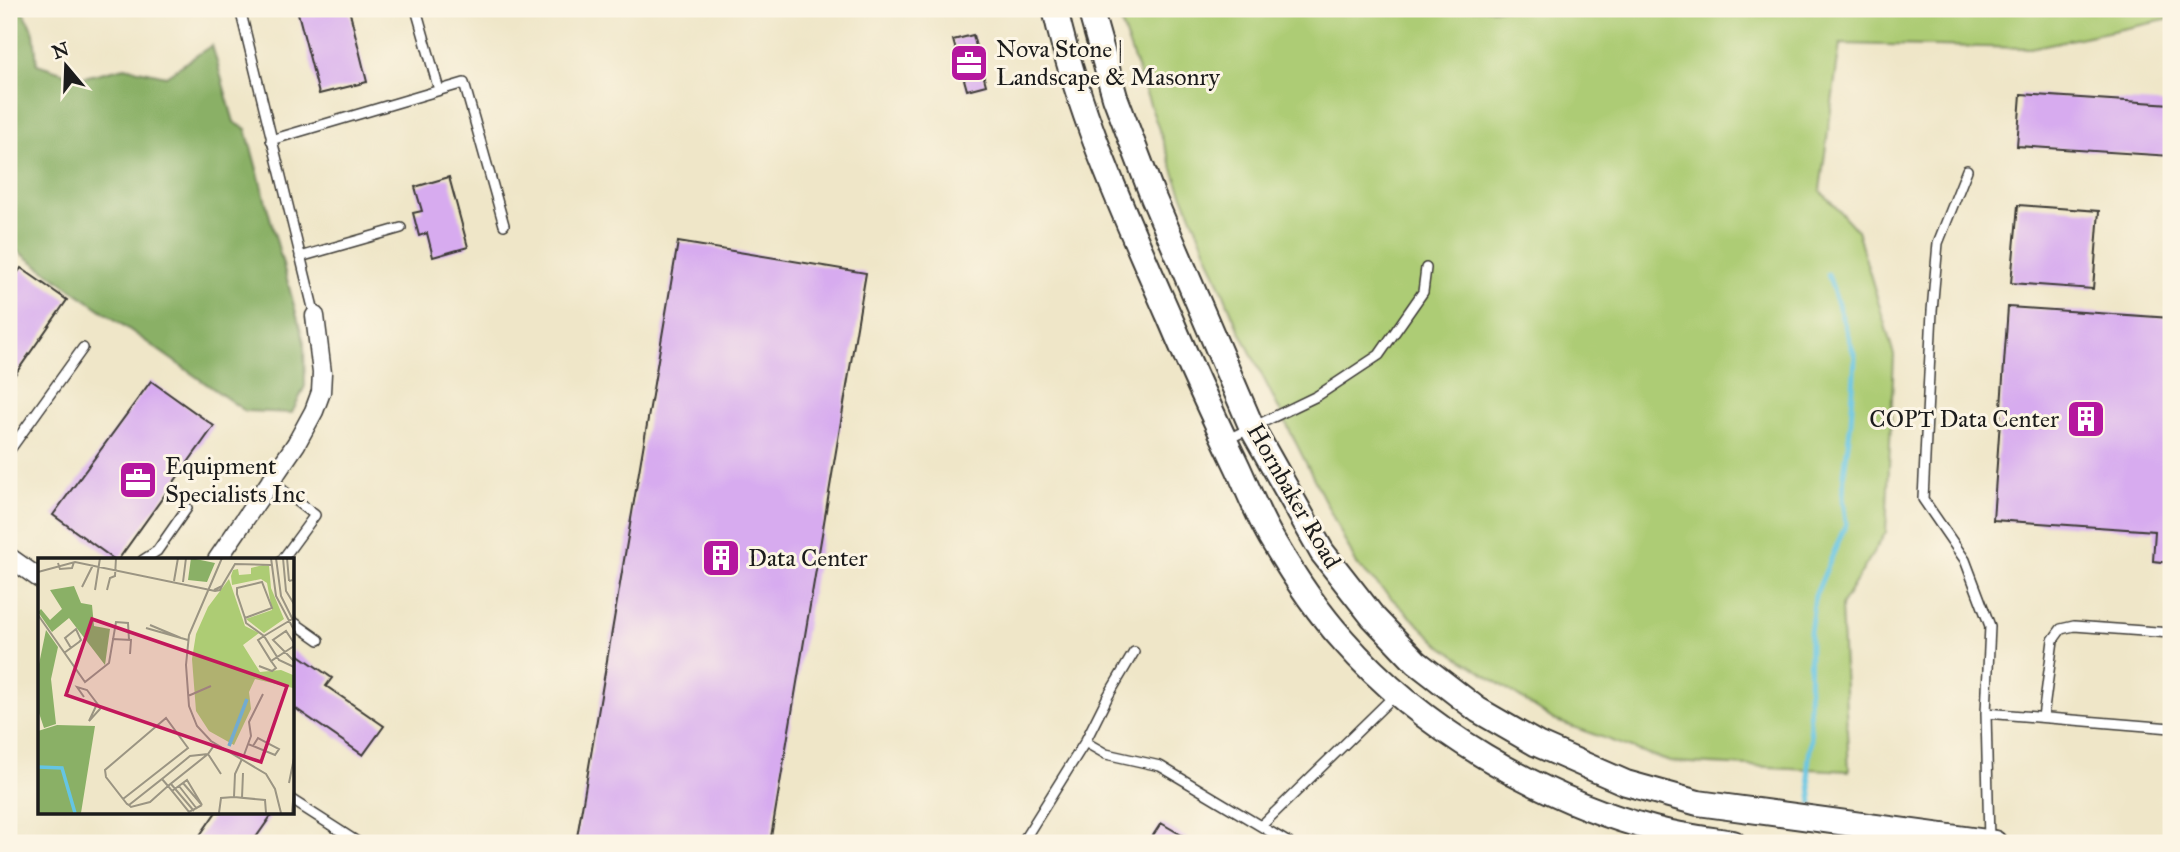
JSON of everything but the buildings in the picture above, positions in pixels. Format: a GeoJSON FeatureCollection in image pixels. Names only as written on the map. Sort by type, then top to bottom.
{"type":"FeatureCollection","features":[{"type":"Feature","properties":{"kind":"main road","name":"Hornbaker Road"},"geometry":{"type":"LineString","coordinates":[[1055,9],[1076,86],[1097,146],[1192,369],[1271,539],[1305,591],[1342,639],[1397,692],[1449,733],[1513,772],[1604,814],[1654,833],[1733,843]]}},
{"type":"Feature","properties":{"kind":"main road","name":"Hornbaker Road"},"geometry":{"type":"LineString","coordinates":[[1090,9],[1115,97],[1153,197],[1252,428],[1322,552],[1390,636],[1416,662],[1478,710],[1537,744],[1626,783],[1698,803],[1991,843]]}},
{"type":"Feature","properties":{"kind":"street"},"geometry":{"type":"LineString","coordinates":[[218,558],[307,427],[321,392],[322,373],[315,316]]}},
{"type":"Feature","properties":{"kind":"street"},"geometry":{"type":"LineString","coordinates":[[9,557],[38,578]]}},
{"type":"Feature","properties":{"kind":"lane"},"geometry":{"type":"LineString","coordinates":[[240,9],[315,316]]}},
{"type":"Feature","properties":{"kind":"lane"},"geometry":{"type":"LineString","coordinates":[[416,9],[439,90]]}},
{"type":"Feature","properties":{"kind":"lane"},"geometry":{"type":"LineString","coordinates":[[271,140],[464,83],[504,225]]}},
{"type":"Feature","properties":{"kind":"lane"},"geometry":{"type":"LineString","coordinates":[[1967,170],[1938,243],[1923,499],[1965,560],[1990,625],[1986,713],[1991,843]]}},
{"type":"Feature","properties":{"kind":"lane"},"geometry":{"type":"LineString","coordinates":[[300,257],[401,228]]}},
{"type":"Feature","properties":{"kind":"lane"},"geometry":{"type":"LineString","coordinates":[[1225,441],[1317,396],[1379,355],[1423,292],[1426,268]]}},
{"type":"Feature","properties":{"kind":"lane"},"geometry":{"type":"LineString","coordinates":[[9,451],[83,348]]}},
{"type":"Feature","properties":{"kind":"lane"},"geometry":{"type":"LineString","coordinates":[[271,481],[316,514],[283,558]]}},
{"type":"Feature","properties":{"kind":"lane"},"geometry":{"type":"LineString","coordinates":[[146,558],[157,551],[187,508]]}},
{"type":"Feature","properties":{"kind":"lane"},"geometry":{"type":"LineString","coordinates":[[294,622],[319,639]]}},
{"type":"Feature","properties":{"kind":"lane"},"geometry":{"type":"LineString","coordinates":[[2043,717],[2053,640],[2061,629],[2074,626],[2171,633]]}},
{"type":"Feature","properties":{"kind":"lane"},"geometry":{"type":"LineString","coordinates":[[1022,843],[1085,743],[1134,652]]}},
{"type":"Feature","properties":{"kind":"lane"},"geometry":{"type":"LineString","coordinates":[[1261,826],[1397,692]]}},
{"type":"Feature","properties":{"kind":"lane"},"geometry":{"type":"LineString","coordinates":[[1986,713],[2171,728]]}},
{"type":"Feature","properties":{"kind":"lane"},"geometry":{"type":"LineString","coordinates":[[1085,743],[1106,754],[1160,766],[1289,843]]}},
{"type":"Feature","properties":{"kind":"lane"},"geometry":{"type":"LineString","coordinates":[[294,801],[359,843]]}},
{"type":"Feature","properties":{"kind":"lane"},"geometry":{"type":"LineString","coordinates":[[339,843],[342,832]]}},
{"type":"Feature","properties":{"kind":"green space"},"geometry":{"type":"Polygon","coordinates":[[[9,9],[22,9],[34,33],[37,64],[80,78],[125,67],[166,76],[212,45],[234,122],[246,129],[304,342],[305,386],[292,413],[245,411],[9,245],[9,9]]]}},
{"type":"Feature","properties":{"kind":"green space"},"geometry":{"type":"Polygon","coordinates":[[[1116,9],[2171,9],[2171,19],[2030,48],[1840,44],[1820,190],[1857,230],[1894,355],[1886,532],[1841,606],[1849,771],[1670,762],[1554,720],[1440,645],[1357,565],[1236,323],[1179,186],[1116,9]]]}},
{"type":"Feature","properties":{"kind":"waterway"},"geometry":{"type":"LineString","coordinates":[[1812,803],[1808,766],[1811,739],[1810,633],[1815,596],[1846,524],[1844,473],[1851,422],[1855,357],[1828,274]]}},
{"type":"Feature","properties":{"kind":"place","name":"Nova Stone | Landscape & Masonry"},"geometry":{"type":"Point","coordinates":[969,63]}},
{"type":"Feature","properties":{"kind":"place","name":"COPT Data Center"},"geometry":{"type":"Point","coordinates":[2086,419]}},
{"type":"Feature","properties":{"kind":"place","name":"Equipment Specialists Inc"},"geometry":{"type":"Point","coordinates":[138,480]}},
{"type":"Feature","properties":{"kind":"place","name":"Data Center"},"geometry":{"type":"Point","coordinates":[721,558]}}]}
